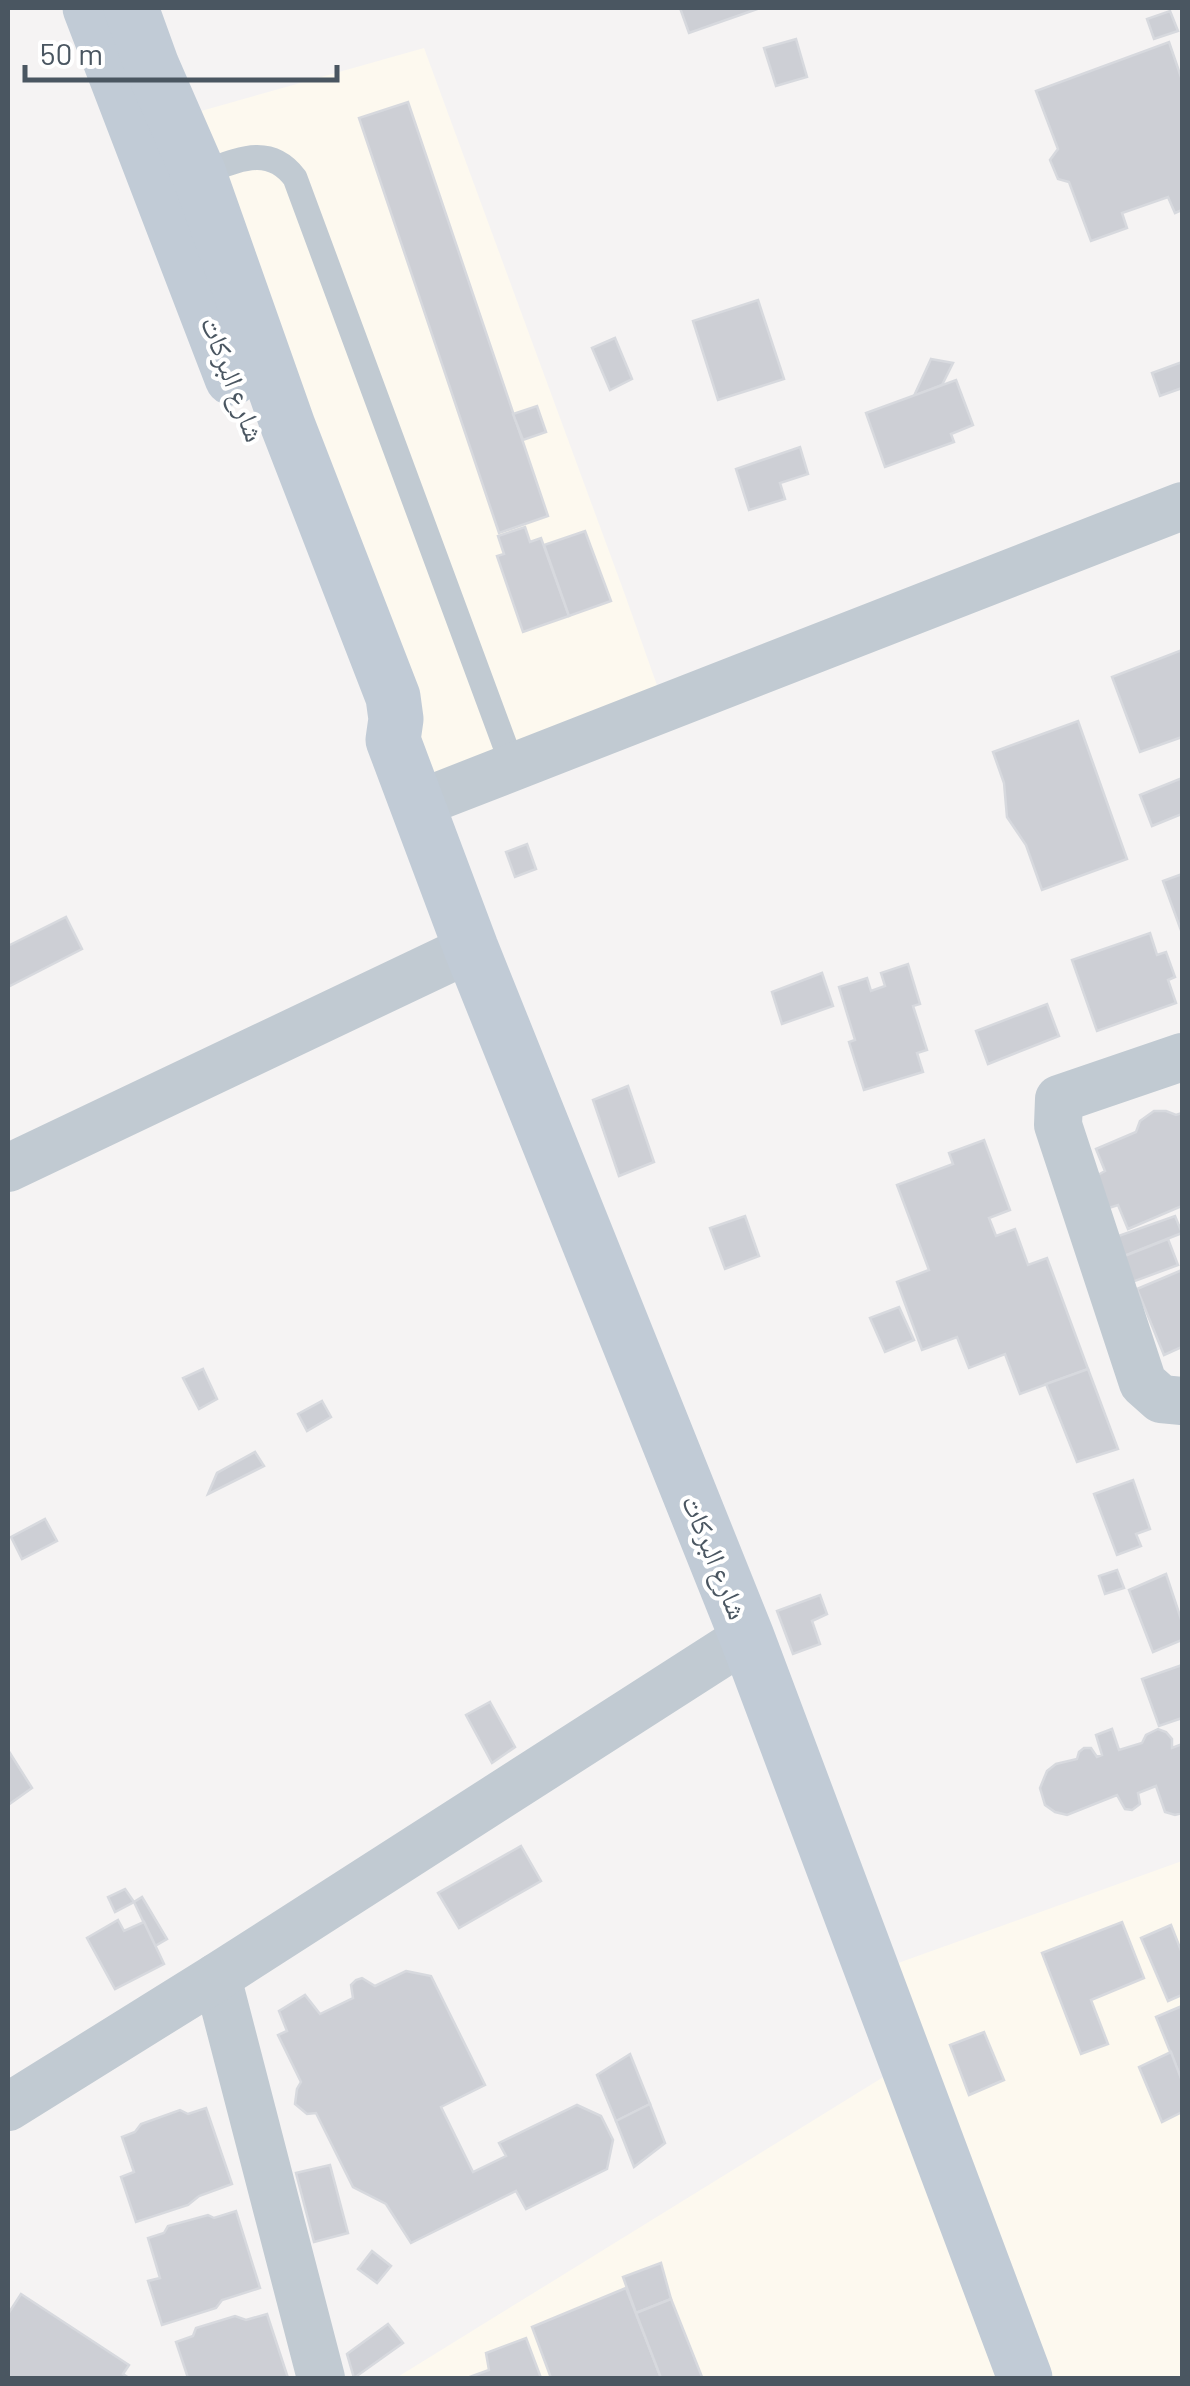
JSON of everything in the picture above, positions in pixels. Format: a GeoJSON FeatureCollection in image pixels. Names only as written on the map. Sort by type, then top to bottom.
{"type":"FeatureCollection","features":[{"type":"Feature","properties":{"kind":"street","name":"شارع البركات"},"geometry":{"type":"LineString","coordinates":[[90,8],[256,440],[370,717],[393,740],[471,948],[747,1637],[1024,2378]]}},
{"type":"Feature","properties":{"kind":"street"},"geometry":{"type":"LineString","coordinates":[[109,8],[177,173],[199,174]]}},
{"type":"Feature","properties":{"kind":"street","name":"شارع البركات"},"geometry":{"type":"LineString","coordinates":[[131,8],[199,174],[288,426],[392,697],[396,719],[393,740]]}},
{"type":"Feature","properties":{"kind":"street"},"geometry":{"type":"LineString","coordinates":[[418,804],[1182,506]]}},
{"type":"Feature","properties":{"kind":"street"},"geometry":{"type":"LineString","coordinates":[[8,1168],[471,948]]}},
{"type":"Feature","properties":{"kind":"street"},"geometry":{"type":"LineString","coordinates":[[1172,1400],[1144,1383],[1058,1125],[1060,1099],[1182,1057]]}},
{"type":"Feature","properties":{"kind":"street"},"geometry":{"type":"LineString","coordinates":[[8,2107],[217,1978],[747,1637]]}},
{"type":"Feature","properties":{"kind":"street"},"geometry":{"type":"LineString","coordinates":[[217,1978],[322,2378]]}},
{"type":"Feature","properties":{"kind":"lane"},"geometry":{"type":"LineString","coordinates":[[199,174],[240,160],[264,158],[278,161],[294,178],[513,767]]}},
{"type":"Feature","properties":{"kind":"shaded area"},"geometry":{"type":"Polygon","coordinates":[[[424,48],[665,708],[418,804],[155,124],[424,48]]]}},
{"type":"Feature","properties":{"kind":"shaded area"},"geometry":{"type":"Polygon","coordinates":[[[1182,1861],[1182,2378],[396,2378],[906,2063],[873,1972],[1182,1861]]]}},
{"type":"Feature","properties":{"kind":"building"},"geometry":{"type":"Polygon","coordinates":[[[680,8],[760,8],[689,33],[680,8]]]}},
{"type":"Feature","properties":{"kind":"building"},"geometry":{"type":"Polygon","coordinates":[[[1170,11],[1178,31],[1154,39],[1147,19],[1170,11]]]}},
{"type":"Feature","properties":{"kind":"building"},"geometry":{"type":"Polygon","coordinates":[[[796,39],[807,77],[776,86],[764,48],[796,39]]]}},
{"type":"Feature","properties":{"kind":"building"},"geometry":{"type":"Polygon","coordinates":[[[1169,42],[1182,80],[1182,210],[1175,213],[1168,197],[1122,213],[1127,228],[1091,241],[1069,182],[1058,179],[1050,160],[1058,149],[1036,91],[1169,42]]]}},
{"type":"Feature","properties":{"kind":"building"},"geometry":{"type":"Polygon","coordinates":[[[408,102],[548,516],[499,533],[359,118],[408,102]]]}},
{"type":"Feature","properties":{"kind":"building"},"geometry":{"type":"Polygon","coordinates":[[[758,300],[784,379],[718,400],[693,321],[758,300]]]}},
{"type":"Feature","properties":{"kind":"building"},"geometry":{"type":"Polygon","coordinates":[[[615,338],[632,379],[610,390],[592,348],[615,338]]]}},
{"type":"Feature","properties":{"kind":"building"},"geometry":{"type":"Polygon","coordinates":[[[931,359],[953,363],[942,385],[914,396],[931,359]]]}},
{"type":"Feature","properties":{"kind":"building"},"geometry":{"type":"Polygon","coordinates":[[[1182,362],[1182,388],[1160,396],[1152,373],[1182,362]]]}},
{"type":"Feature","properties":{"kind":"building"},"geometry":{"type":"Polygon","coordinates":[[[956,380],[973,425],[951,434],[954,442],[885,467],[866,413],[956,380]]]}},
{"type":"Feature","properties":{"kind":"building"},"geometry":{"type":"Polygon","coordinates":[[[537,406],[546,432],[523,440],[513,414],[537,406]]]}},
{"type":"Feature","properties":{"kind":"building"},"geometry":{"type":"Polygon","coordinates":[[[800,447],[808,474],[780,483],[785,499],[749,510],[736,469],[800,447]]]}},
{"type":"Feature","properties":{"kind":"building"},"geometry":{"type":"Polygon","coordinates":[[[525,527],[530,542],[541,538],[569,616],[523,632],[497,556],[504,554],[498,536],[525,527]]]}},
{"type":"Feature","properties":{"kind":"building"},"geometry":{"type":"Polygon","coordinates":[[[585,531],[611,601],[569,616],[544,545],[585,531]]]}},
{"type":"Feature","properties":{"kind":"building"},"geometry":{"type":"Polygon","coordinates":[[[1182,650],[1182,737],[1140,752],[1112,677],[1182,650]]]}},
{"type":"Feature","properties":{"kind":"building"},"geometry":{"type":"Polygon","coordinates":[[[1078,721],[1127,859],[1042,890],[1026,845],[1007,817],[1004,783],[993,752],[1078,721]]]}},
{"type":"Feature","properties":{"kind":"building"},"geometry":{"type":"Polygon","coordinates":[[[1182,778],[1182,814],[1152,826],[1140,795],[1182,778]]]}},
{"type":"Feature","properties":{"kind":"building"},"geometry":{"type":"Polygon","coordinates":[[[527,844],[536,869],[515,877],[506,852],[527,844]]]}},
{"type":"Feature","properties":{"kind":"building"},"geometry":{"type":"Polygon","coordinates":[[[1182,874],[1182,933],[1163,881],[1182,874]]]}},
{"type":"Feature","properties":{"kind":"building"},"geometry":{"type":"Polygon","coordinates":[[[66,917],[82,949],[8,987],[8,946],[66,917]]]}},
{"type":"Feature","properties":{"kind":"building"},"geometry":{"type":"Polygon","coordinates":[[[1150,933],[1157,955],[1166,952],[1175,977],[1168,980],[1176,1003],[1097,1031],[1072,960],[1150,933]]]}},
{"type":"Feature","properties":{"kind":"building"},"geometry":{"type":"Polygon","coordinates":[[[908,964],[920,1004],[913,1006],[927,1050],[917,1053],[923,1072],[864,1090],[849,1042],[855,1040],[839,987],[867,978],[871,991],[885,986],[881,973],[908,964]]]}},
{"type":"Feature","properties":{"kind":"building"},"geometry":{"type":"Polygon","coordinates":[[[822,973],[833,1006],[782,1024],[772,992],[822,973]]]}},
{"type":"Feature","properties":{"kind":"building"},"geometry":{"type":"Polygon","coordinates":[[[1047,1004],[1059,1036],[988,1064],[976,1031],[1047,1004]]]}},
{"type":"Feature","properties":{"kind":"building"},"geometry":{"type":"Polygon","coordinates":[[[628,1086],[654,1162],[619,1176],[593,1100],[628,1086]]]}},
{"type":"Feature","properties":{"kind":"building"},"geometry":{"type":"Polygon","coordinates":[[[1154,1111],[1182,1113],[1182,1206],[1128,1229],[1118,1205],[1109,1208],[1096,1176],[1105,1171],[1096,1149],[1136,1132],[1140,1121],[1154,1111]]]}},
{"type":"Feature","properties":{"kind":"building"},"geometry":{"type":"Polygon","coordinates":[[[984,1140],[1010,1210],[989,1218],[996,1236],[1015,1229],[1028,1265],[1047,1258],[1088,1369],[1020,1394],[1005,1354],[969,1368],[957,1337],[922,1350],[897,1282],[929,1270],[897,1185],[953,1164],[949,1153],[984,1140]]]}},
{"type":"Feature","properties":{"kind":"building"},"geometry":{"type":"Polygon","coordinates":[[[745,1216],[759,1256],[725,1269],[710,1228],[745,1216]]]}},
{"type":"Feature","properties":{"kind":"building"},"geometry":{"type":"Polygon","coordinates":[[[1175,1216],[1182,1233],[1114,1260],[1107,1240],[1175,1216]]]}},
{"type":"Feature","properties":{"kind":"building"},"geometry":{"type":"Polygon","coordinates":[[[1168,1239],[1178,1265],[1124,1285],[1114,1260],[1168,1239]]]}},
{"type":"Feature","properties":{"kind":"building"},"geometry":{"type":"Polygon","coordinates":[[[1182,1270],[1182,1347],[1164,1355],[1137,1289],[1182,1270]]]}},
{"type":"Feature","properties":{"kind":"building"},"geometry":{"type":"Polygon","coordinates":[[[899,1307],[914,1340],[885,1352],[870,1318],[899,1307]]]}},
{"type":"Feature","properties":{"kind":"building"},"geometry":{"type":"Polygon","coordinates":[[[203,1369],[217,1399],[199,1409],[183,1378],[203,1369]]]}},
{"type":"Feature","properties":{"kind":"building"},"geometry":{"type":"Polygon","coordinates":[[[1088,1369],[1118,1449],[1077,1462],[1046,1384],[1088,1369]]]}},
{"type":"Feature","properties":{"kind":"building"},"geometry":{"type":"Polygon","coordinates":[[[322,1401],[331,1417],[307,1431],[298,1414],[322,1401]]]}},
{"type":"Feature","properties":{"kind":"building"},"geometry":{"type":"Polygon","coordinates":[[[255,1452],[264,1466],[208,1494],[217,1473],[255,1452]]]}},
{"type":"Feature","properties":{"kind":"building"},"geometry":{"type":"Polygon","coordinates":[[[1133,1480],[1150,1529],[1136,1534],[1141,1546],[1117,1555],[1094,1494],[1133,1480]]]}},
{"type":"Feature","properties":{"kind":"building"},"geometry":{"type":"Polygon","coordinates":[[[45,1519],[57,1541],[22,1559],[11,1537],[45,1519]]]}},
{"type":"Feature","properties":{"kind":"building"},"geometry":{"type":"Polygon","coordinates":[[[1117,1570],[1124,1588],[1105,1594],[1099,1576],[1117,1570]]]}},
{"type":"Feature","properties":{"kind":"building"},"geometry":{"type":"Polygon","coordinates":[[[1166,1574],[1182,1622],[1182,1640],[1153,1652],[1129,1590],[1166,1574]]]}},
{"type":"Feature","properties":{"kind":"building"},"geometry":{"type":"Polygon","coordinates":[[[820,1595],[827,1614],[812,1621],[820,1644],[793,1654],[777,1611],[820,1595]]]}},
{"type":"Feature","properties":{"kind":"building"},"geometry":{"type":"Polygon","coordinates":[[[1182,1665],[1182,1718],[1159,1726],[1142,1679],[1182,1665]]]}},
{"type":"Feature","properties":{"kind":"building"},"geometry":{"type":"Polygon","coordinates":[[[490,1702],[515,1747],[492,1763],[466,1715],[490,1702]]]}},
{"type":"Feature","properties":{"kind":"building"},"geometry":{"type":"Polygon","coordinates":[[[1112,1729],[1119,1750],[1142,1743],[1146,1735],[1158,1729],[1172,1739],[1172,1748],[1182,1744],[1182,1813],[1165,1812],[1156,1786],[1138,1793],[1140,1804],[1132,1810],[1125,1809],[1117,1795],[1067,1815],[1045,1805],[1040,1788],[1047,1771],[1056,1764],[1077,1759],[1084,1748],[1091,1748],[1097,1757],[1102,1755],[1096,1735],[1112,1729]]]}},
{"type":"Feature","properties":{"kind":"building"},"geometry":{"type":"Polygon","coordinates":[[[8,1750],[32,1788],[8,1805],[8,1750]]]}},
{"type":"Feature","properties":{"kind":"building"},"geometry":{"type":"Polygon","coordinates":[[[521,1846],[541,1881],[459,1928],[438,1893],[521,1846]]]}},
{"type":"Feature","properties":{"kind":"building"},"geometry":{"type":"Polygon","coordinates":[[[125,1889],[134,1902],[115,1912],[108,1897],[125,1889]]]}},
{"type":"Feature","properties":{"kind":"building"},"geometry":{"type":"Polygon","coordinates":[[[142,1897],[167,1939],[155,1946],[134,1902],[142,1897]]]}},
{"type":"Feature","properties":{"kind":"building"},"geometry":{"type":"Polygon","coordinates":[[[118,1920],[124,1931],[144,1922],[164,1964],[115,1989],[87,1938],[118,1920]]]}},
{"type":"Feature","properties":{"kind":"building"},"geometry":{"type":"Polygon","coordinates":[[[1122,1922],[1144,1978],[1091,2000],[1108,2044],[1081,2054],[1042,1953],[1122,1922]]]}},
{"type":"Feature","properties":{"kind":"building"},"geometry":{"type":"Polygon","coordinates":[[[1171,1925],[1182,1953],[1182,1995],[1168,2001],[1141,1938],[1171,1925]]]}},
{"type":"Feature","properties":{"kind":"building"},"geometry":{"type":"Polygon","coordinates":[[[406,1971],[431,1976],[485,2085],[441,2107],[473,2172],[506,2156],[499,2143],[577,2105],[601,2116],[613,2140],[607,2169],[526,2209],[516,2191],[411,2243],[386,2204],[353,2187],[316,2113],[307,2114],[295,2104],[301,2082],[278,2035],[287,2031],[279,2011],[305,1995],[320,2014],[353,1998],[351,1985],[356,1980],[362,1978],[375,1986],[406,1971]]]}},
{"type":"Feature","properties":{"kind":"building"},"geometry":{"type":"Polygon","coordinates":[[[1182,2006],[1182,2081],[1156,2017],[1182,2006]]]}},
{"type":"Feature","properties":{"kind":"building"},"geometry":{"type":"Polygon","coordinates":[[[984,2032],[1004,2080],[969,2095],[950,2045],[984,2032]]]}},
{"type":"Feature","properties":{"kind":"building"},"geometry":{"type":"Polygon","coordinates":[[[1171,2052],[1182,2081],[1182,2112],[1162,2122],[1139,2067],[1171,2052]]]}},
{"type":"Feature","properties":{"kind":"building"},"geometry":{"type":"Polygon","coordinates":[[[630,2054],[650,2104],[616,2121],[597,2075],[630,2054]]]}},
{"type":"Feature","properties":{"kind":"building"},"geometry":{"type":"Polygon","coordinates":[[[650,2104],[665,2143],[634,2167],[616,2121],[650,2104]]]}},
{"type":"Feature","properties":{"kind":"building"},"geometry":{"type":"Polygon","coordinates":[[[206,2108],[232,2184],[199,2196],[188,2205],[136,2222],[121,2177],[134,2172],[122,2137],[135,2132],[141,2124],[180,2110],[188,2114],[206,2108]]]}},
{"type":"Feature","properties":{"kind":"building"},"geometry":{"type":"Polygon","coordinates":[[[330,2165],[348,2233],[314,2242],[296,2173],[330,2165]]]}},
{"type":"Feature","properties":{"kind":"building"},"geometry":{"type":"Polygon","coordinates":[[[236,2211],[260,2288],[222,2300],[216,2308],[162,2325],[148,2281],[160,2278],[148,2238],[164,2233],[168,2226],[236,2211]]]}},
{"type":"Feature","properties":{"kind":"building"},"geometry":{"type":"Polygon","coordinates":[[[372,2251],[391,2266],[377,2283],[358,2269],[372,2251]]]}},
{"type":"Feature","properties":{"kind":"building"},"geometry":{"type":"Polygon","coordinates":[[[661,2263],[671,2299],[636,2313],[623,2277],[661,2263]]]}},
{"type":"Feature","properties":{"kind":"building"},"geometry":{"type":"Polygon","coordinates":[[[626,2288],[661,2378],[551,2378],[532,2327],[626,2288]]]}},
{"type":"Feature","properties":{"kind":"building"},"geometry":{"type":"Polygon","coordinates":[[[21,2294],[129,2365],[123,2374],[129,2378],[8,2378],[8,2314],[21,2294]]]}},
{"type":"Feature","properties":{"kind":"building"},"geometry":{"type":"Polygon","coordinates":[[[671,2299],[702,2377],[661,2378],[636,2313],[671,2299]]]}},
{"type":"Feature","properties":{"kind":"building"},"geometry":{"type":"Polygon","coordinates":[[[267,2314],[288,2378],[188,2378],[176,2342],[193,2336],[196,2328],[235,2316],[246,2320],[267,2314]]]}},
{"type":"Feature","properties":{"kind":"building"},"geometry":{"type":"Polygon","coordinates":[[[388,2324],[403,2343],[354,2378],[347,2354],[388,2324]]]}},
{"type":"Feature","properties":{"kind":"building"},"geometry":{"type":"Polygon","coordinates":[[[526,2338],[541,2378],[467,2378],[489,2370],[486,2353],[526,2338]]]}}]}
